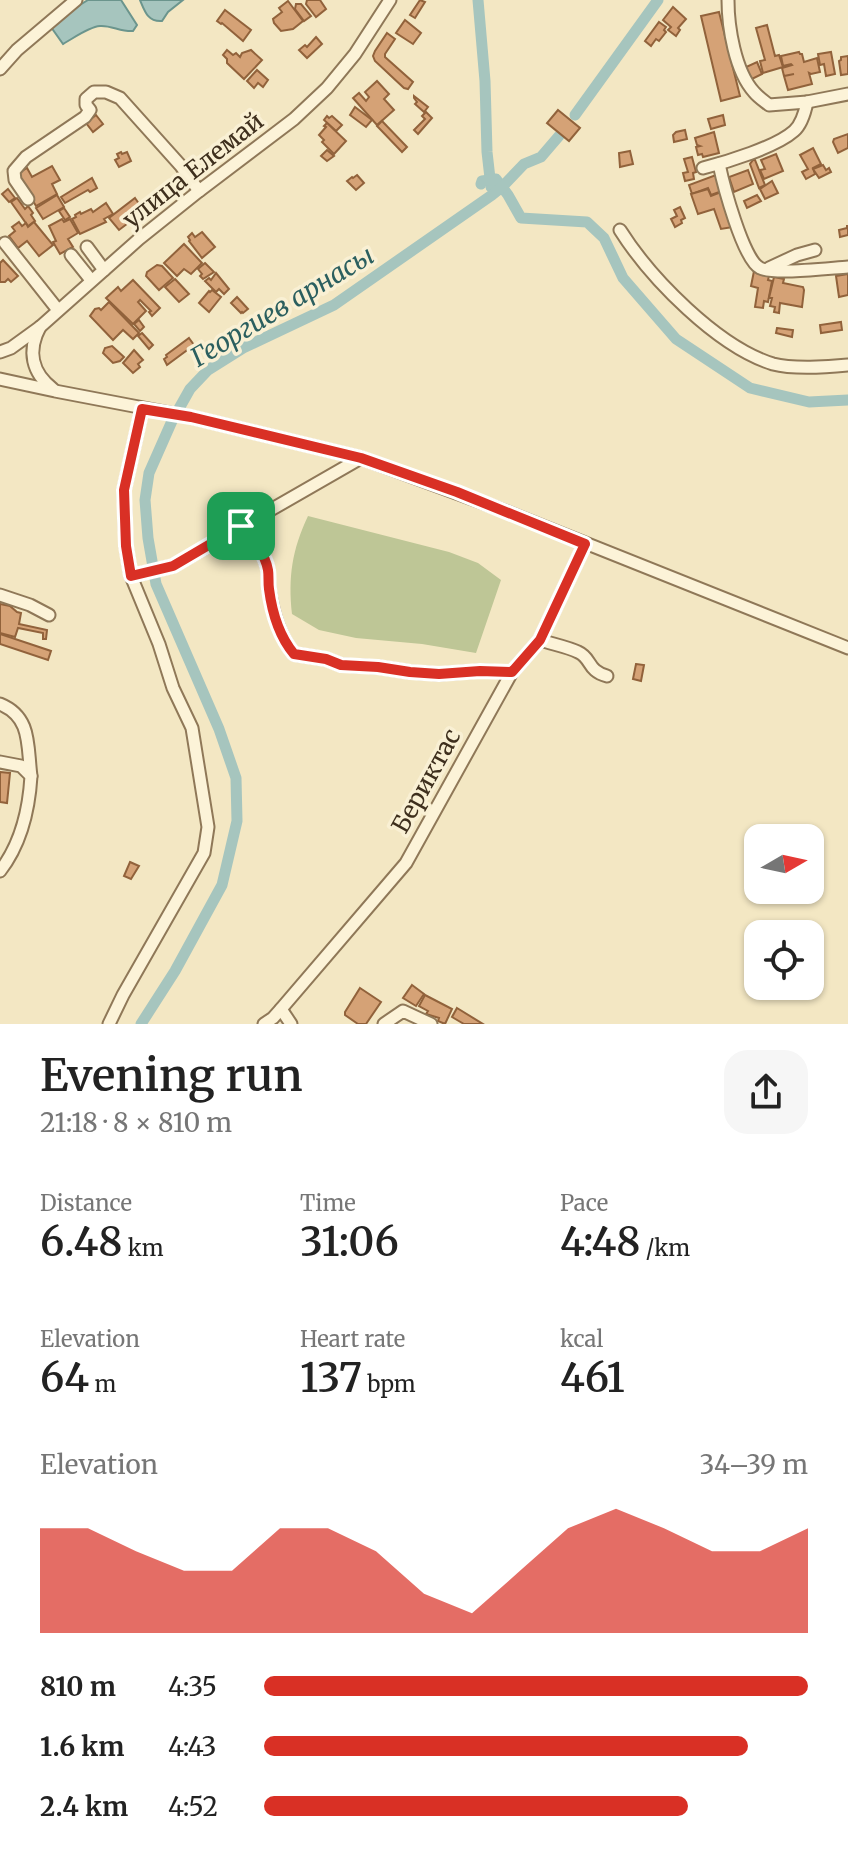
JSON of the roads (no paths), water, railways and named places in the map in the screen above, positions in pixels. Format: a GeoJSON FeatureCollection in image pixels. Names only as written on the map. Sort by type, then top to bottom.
{"type":"FeatureCollection","features":[{"type":"Feature","properties":{"kind":"street"},"geometry":{"type":"LineString","coordinates":[[0,69],[17,50],[76,0]]}},
{"type":"Feature","properties":{"kind":"street","name":"улица Елемай"},"geometry":{"type":"LineString","coordinates":[[0,352],[11,348],[40,327],[91,280],[199,191],[294,119],[327,88],[355,54],[390,0]]}},
{"type":"Feature","properties":{"kind":"street"},"geometry":{"type":"LineString","coordinates":[[728,0],[729,23],[741,70],[753,91],[769,105],[848,94]]}},
{"type":"Feature","properties":{"kind":"street"},"geometry":{"type":"LineString","coordinates":[[28,199],[15,180],[14,171],[26,157],[85,117],[90,110],[86,99],[94,92],[106,92],[120,98],[181,166],[199,191]]}},
{"type":"Feature","properties":{"kind":"street"},"geometry":{"type":"LineString","coordinates":[[703,168],[770,144],[796,129],[807,102]]}},
{"type":"Feature","properties":{"kind":"street"},"geometry":{"type":"LineString","coordinates":[[719,164],[737,227],[752,261],[763,269],[782,271],[848,267]]}},
{"type":"Feature","properties":{"kind":"street"},"geometry":{"type":"LineString","coordinates":[[620,230],[630,246],[680,302],[748,354],[777,365],[848,365]]}},
{"type":"Feature","properties":{"kind":"street"},"geometry":{"type":"LineString","coordinates":[[5,243],[58,310]]}},
{"type":"Feature","properties":{"kind":"street"},"geometry":{"type":"LineString","coordinates":[[87,247],[104,270]]}},
{"type":"Feature","properties":{"kind":"street"},"geometry":{"type":"LineString","coordinates":[[763,269],[815,250]]}},
{"type":"Feature","properties":{"kind":"street"},"geometry":{"type":"LineString","coordinates":[[71,255],[91,280]]}},
{"type":"Feature","properties":{"kind":"street"},"geometry":{"type":"LineString","coordinates":[[40,327],[35,336],[32,361],[45,383],[55,391]]}},
{"type":"Feature","properties":{"kind":"street"},"geometry":{"type":"LineString","coordinates":[[0,379],[191,417],[361,458],[457,492],[848,648]]}},
{"type":"Feature","properties":{"kind":"street"},"geometry":{"type":"LineString","coordinates":[[109,1024],[204,853],[208,827],[192,728],[173,688],[126,546],[124,490],[148,410]]}},
{"type":"Feature","properties":{"kind":"street"},"geometry":{"type":"LineString","coordinates":[[134,576],[173,566],[361,458]]}},
{"type":"Feature","properties":{"kind":"street"},"geometry":{"type":"LineString","coordinates":[[241,526],[264,558],[271,603],[284,643],[294,654],[326,659],[341,665],[410,672],[512,672]]}},
{"type":"Feature","properties":{"kind":"street","name":"Бериктас"},"geometry":{"type":"LineString","coordinates":[[273,1017],[406,863],[512,672],[540,640],[585,544]]}},
{"type":"Feature","properties":{"kind":"street"},"geometry":{"type":"LineString","coordinates":[[0,595],[49,615]]}},
{"type":"Feature","properties":{"kind":"street"},"geometry":{"type":"LineString","coordinates":[[540,640],[579,652],[598,674],[607,676]]}},
{"type":"Feature","properties":{"kind":"street"},"geometry":{"type":"LineString","coordinates":[[0,704],[19,715],[24,727],[31,776],[30,795],[18,839],[0,871]]}},
{"type":"Feature","properties":{"kind":"street"},"geometry":{"type":"LineString","coordinates":[[0,762],[21,766],[31,776]]}},
{"type":"Feature","properties":{"kind":"street"},"geometry":{"type":"LineString","coordinates":[[384,1024],[403,1011],[431,1024]]}},
{"type":"Feature","properties":{"kind":"street"},"geometry":{"type":"LineString","coordinates":[[273,1017],[291,1024]]}},
{"type":"Feature","properties":{"kind":"water"},"geometry":{"type":"Polygon","coordinates":[[[88,0],[121,0],[137,25],[133,31],[95,27],[63,44],[51,27],[57,19],[88,0]]]}},
{"type":"Feature","properties":{"kind":"water"},"geometry":{"type":"Polygon","coordinates":[[[140,0],[183,0],[162,21],[157,21],[145,12],[140,0]]]}},
{"type":"Feature","properties":{"kind":"waterway"},"geometry":{"type":"LineString","coordinates":[[478,0],[491,187]]}},
{"type":"Feature","properties":{"kind":"waterway","name":"Георгиев арнасы"},"geometry":{"type":"LineString","coordinates":[[575,115],[658,0]]}},
{"type":"Feature","properties":{"kind":"waterway","name":"Георгиев арнасы"},"geometry":{"type":"LineString","coordinates":[[141,1024],[175,971],[222,885],[237,821],[236,778],[219,729],[156,584],[148,538],[145,500],[149,473],[172,421],[190,389],[208,370],[243,348],[334,305],[492,195],[524,164],[541,157],[559,136]]}},
{"type":"Feature","properties":{"kind":"waterway"},"geometry":{"type":"LineString","coordinates":[[481,184],[482,181],[496,179],[521,218],[587,222],[604,238],[623,278],[676,339],[750,388],[809,402],[848,400]]}}]}
